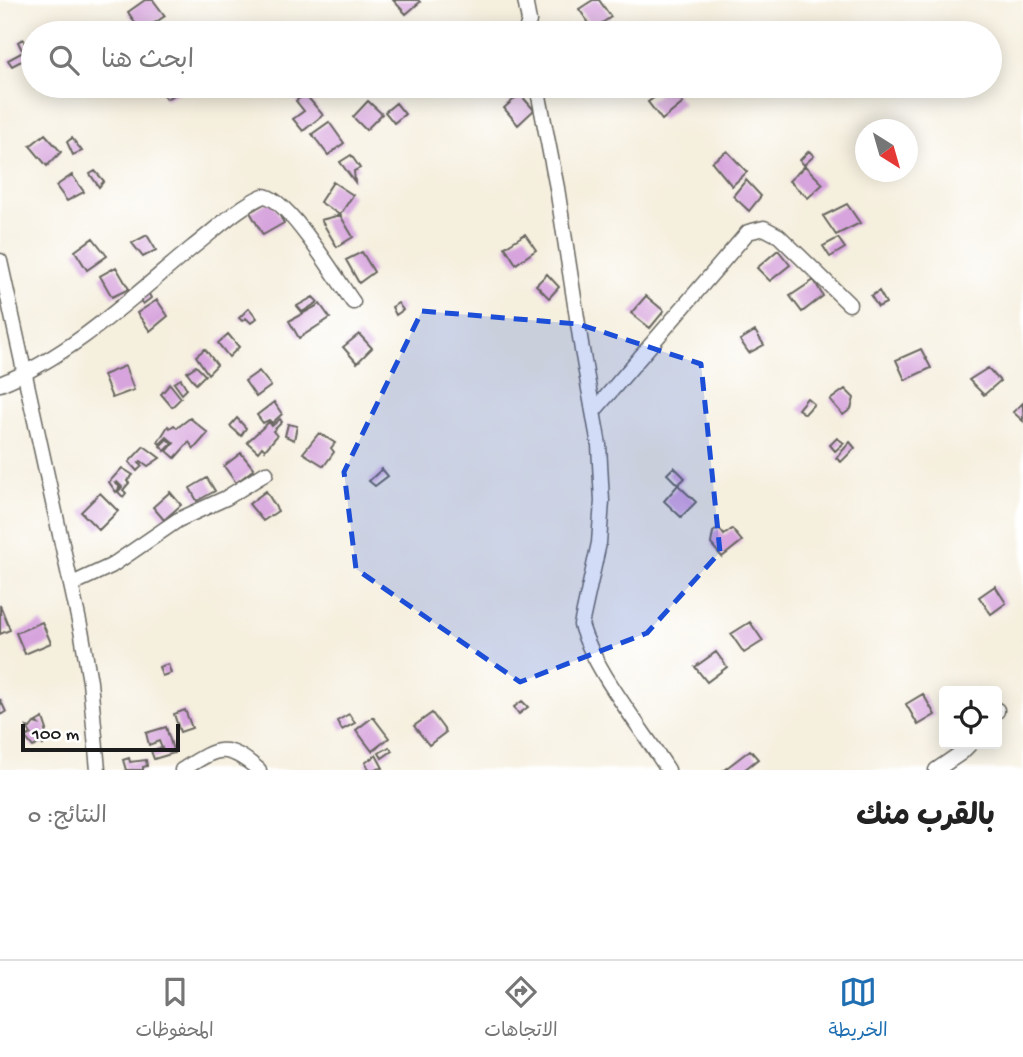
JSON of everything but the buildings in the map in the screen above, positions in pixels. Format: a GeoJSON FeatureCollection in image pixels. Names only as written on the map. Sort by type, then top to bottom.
{"type":"FeatureCollection","features":[{"type":"Feature","properties":{"kind":"street"},"geometry":{"type":"LineString","coordinates":[[525,0],[529,21]]}},
{"type":"Feature","properties":{"kind":"street"},"geometry":{"type":"LineString","coordinates":[[539,98],[557,188],[599,445],[602,500],[596,565],[586,595],[581,625],[585,638],[602,668],[668,770]]}},
{"type":"Feature","properties":{"kind":"street"},"geometry":{"type":"LineString","coordinates":[[0,384],[26,373],[87,335],[207,236],[263,196],[275,199],[295,220],[353,302]]}},
{"type":"Feature","properties":{"kind":"street"},"geometry":{"type":"LineString","coordinates":[[593,412],[748,232],[764,228],[779,236],[849,304]]}},
{"type":"Feature","properties":{"kind":"street"},"geometry":{"type":"LineString","coordinates":[[0,261],[72,584],[90,682],[97,770]]}},
{"type":"Feature","properties":{"kind":"street"},"geometry":{"type":"LineString","coordinates":[[72,584],[111,566],[178,520],[226,498],[266,473]]}},
{"type":"Feature","properties":{"kind":"street"},"geometry":{"type":"LineString","coordinates":[[936,770],[965,749]]}},
{"type":"Feature","properties":{"kind":"street"},"geometry":{"type":"LineString","coordinates":[[182,770],[208,755],[226,750],[239,754],[259,770]]}},
{"type":"Feature","properties":{"kind":"highlighted area"},"geometry":{"type":"Polygon","coordinates":[[[422,311],[578,324],[701,364],[720,552],[647,633],[520,682],[356,569],[344,472],[422,311]]]}}]}
